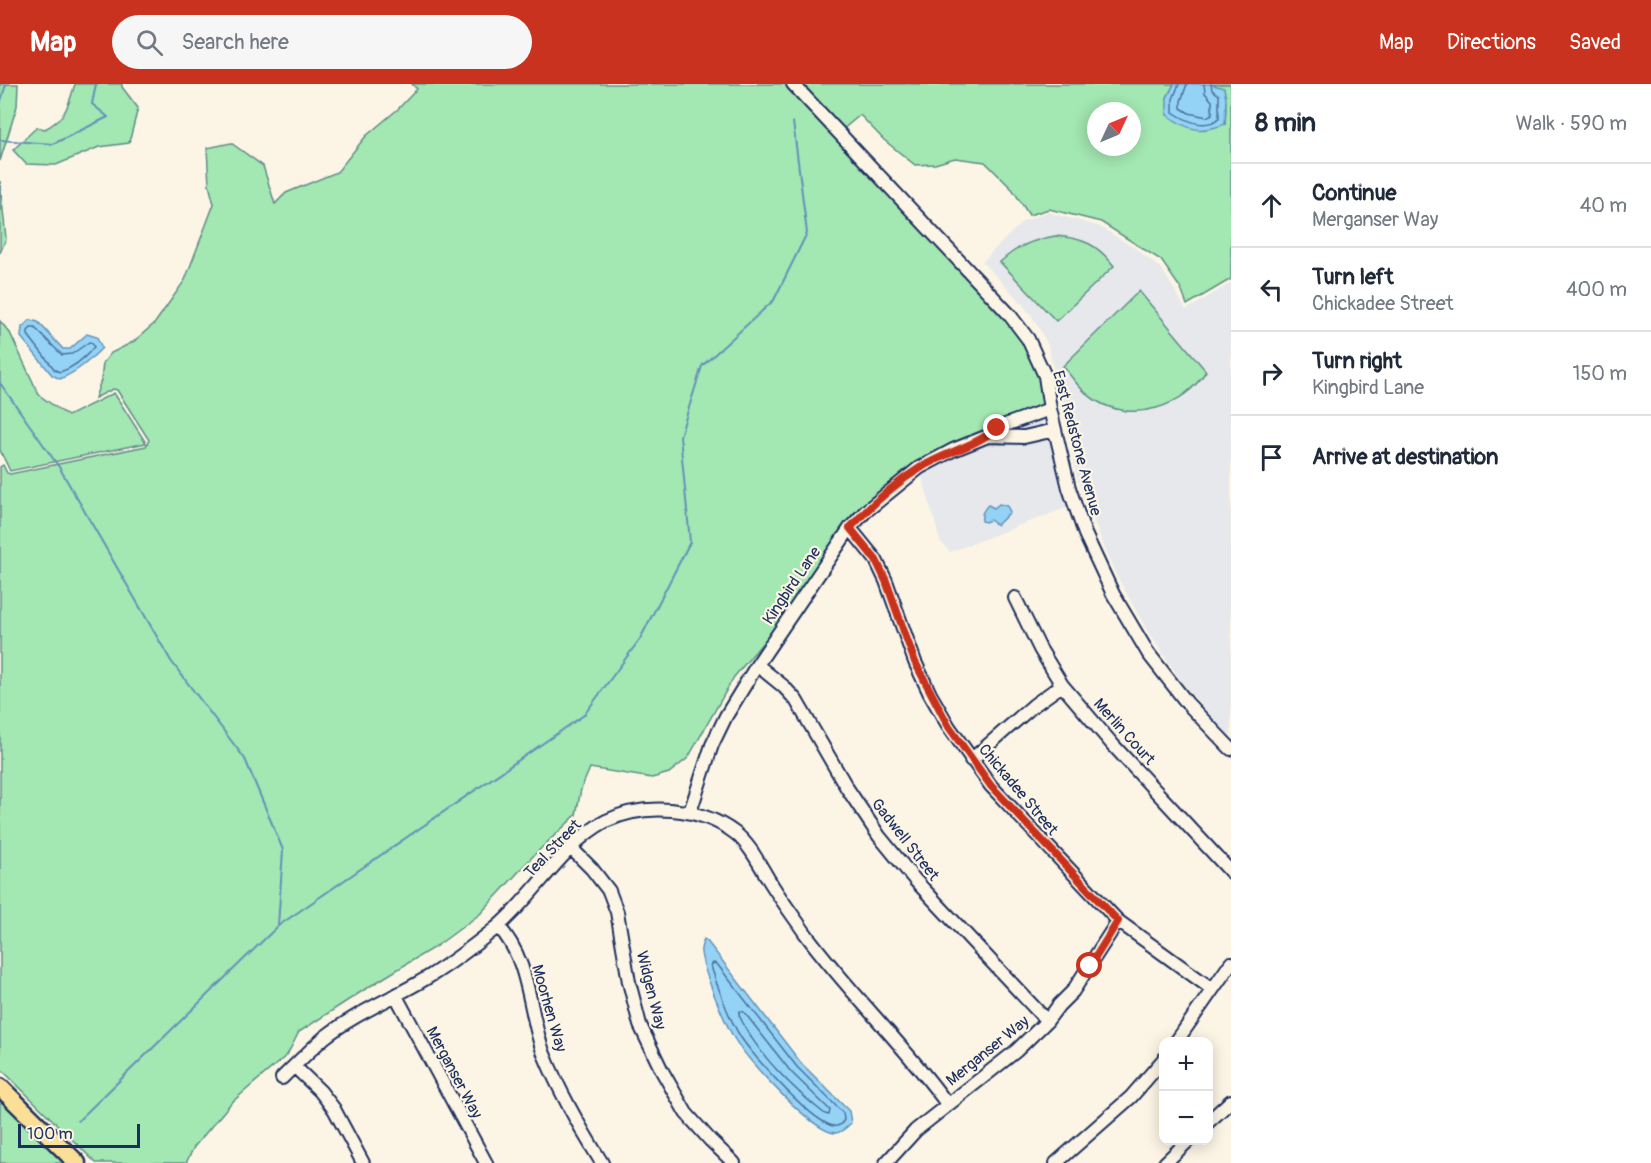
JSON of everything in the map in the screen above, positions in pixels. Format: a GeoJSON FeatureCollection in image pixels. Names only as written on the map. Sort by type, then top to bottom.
{"type":"FeatureCollection","features":[{"type":"Feature","properties":{"kind":"highway"},"geometry":{"type":"LineString","coordinates":[[0,1087],[77,1163]]}},
{"type":"Feature","properties":{"kind":"street","name":"East Redstone Avenue"},"geometry":{"type":"LineString","coordinates":[[793,84],[1009,314],[1028,339],[1045,376],[1050,409],[1069,488],[1085,534],[1113,594],[1148,653],[1187,703],[1231,749]]}},
{"type":"Feature","properties":{"kind":"street","name":"Kingbird Lane"},"geometry":{"type":"LineString","coordinates":[[690,812],[712,745],[726,716],[756,665],[850,528],[866,511],[919,468],[953,450],[988,436],[1007,423],[1050,409]]}},
{"type":"Feature","properties":{"kind":"street","name":"Kingbird Lane"},"geometry":{"type":"LineString","coordinates":[[988,436],[1024,437],[1055,430]]}},
{"type":"Feature","properties":{"kind":"street","name":"Chickadee Street"},"geometry":{"type":"LineString","coordinates":[[850,528],[876,560],[886,581],[915,662],[944,719],[991,786],[1118,921],[1212,989]]}},
{"type":"Feature","properties":{"kind":"street","name":"Merlin Court"},"geometry":{"type":"LineString","coordinates":[[1015,598],[1040,650],[1062,685],[1113,745],[1231,872]]}},
{"type":"Feature","properties":{"kind":"street","name":"Gadwell Street"},"geometry":{"type":"LineString","coordinates":[[756,665],[783,686],[796,700],[847,788],[879,836],[910,874],[1047,1021]]}},
{"type":"Feature","properties":{"kind":"street"},"geometry":{"type":"LineString","coordinates":[[971,759],[1034,705],[1062,685]]}},
{"type":"Feature","properties":{"kind":"street","name":"Teal Street"},"geometry":{"type":"LineString","coordinates":[[282,1078],[325,1037],[358,1015],[433,974],[498,926],[535,890],[586,833],[627,813],[655,809],[690,812],[717,821],[737,834],[837,975],[923,1070],[947,1104]]}},
{"type":"Feature","properties":{"kind":"street","name":"Widgen Way"},"geometry":{"type":"LineString","coordinates":[[571,848],[592,869],[609,891],[617,912],[629,982],[640,1025],[662,1071],[686,1113],[734,1163]]}},
{"type":"Feature","properties":{"kind":"street","name":"Merganser Way"},"geometry":{"type":"LineString","coordinates":[[886,1163],[916,1130],[1016,1051],[1047,1021],[1073,991],[1118,921]]}},
{"type":"Feature","properties":{"kind":"street","name":"Moorhen Way"},"geometry":{"type":"LineString","coordinates":[[498,926],[518,956],[543,1052],[570,1109],[602,1163]]}},
{"type":"Feature","properties":{"kind":"street"},"geometry":{"type":"LineString","coordinates":[[1179,1037],[1231,963]]}},
{"type":"Feature","properties":{"kind":"street","name":"Merganser Way"},"geometry":{"type":"LineString","coordinates":[[396,996],[486,1163]]}},
{"type":"Feature","properties":{"kind":"street"},"geometry":{"type":"LineString","coordinates":[[1056,1163],[1131,1097],[1159,1065]]}},
{"type":"Feature","properties":{"kind":"street"},"geometry":{"type":"LineString","coordinates":[[294,1066],[320,1091],[334,1109],[363,1163]]}},
{"type":"Feature","properties":{"kind":"street"},"geometry":{"type":"LineString","coordinates":[[1213,1118],[1231,1101]]}},
{"type":"Feature","properties":{"kind":"street"},"geometry":{"type":"LineString","coordinates":[[1165,1163],[1184,1145]]}},
{"type":"Feature","properties":{"kind":"shaded area"},"geometry":{"type":"Polygon","coordinates":[[[1047,212],[1098,226],[1135,248],[1162,269],[1186,310],[1231,283],[1231,738],[1185,687],[1147,630],[1114,571],[1079,484],[1065,412],[1047,343],[1021,302],[982,262],[1022,222],[1047,212]]]}},
{"type":"Feature","properties":{"kind":"shaded area"},"geometry":{"type":"Polygon","coordinates":[[[1047,415],[1071,506],[950,552],[940,541],[919,466],[992,430],[1047,415]]]}},
{"type":"Feature","properties":{"kind":"green space"},"geometry":{"type":"Polygon","coordinates":[[[0,84],[18,84],[17,106],[0,161],[0,84]]]}},
{"type":"Feature","properties":{"kind":"green space"},"geometry":{"type":"Polygon","coordinates":[[[75,84],[122,84],[138,108],[129,143],[99,147],[56,165],[26,164],[13,150],[37,127],[45,129],[58,120],[68,105],[75,84]]]}},
{"type":"Feature","properties":{"kind":"green space"},"geometry":{"type":"Polygon","coordinates":[[[412,84],[787,84],[1006,317],[1024,342],[1041,378],[1047,415],[991,430],[881,494],[734,677],[688,758],[669,773],[652,778],[590,768],[581,789],[576,815],[534,855],[480,914],[438,945],[299,1032],[287,1055],[231,1103],[194,1147],[186,1163],[96,1163],[0,1068],[0,467],[3,465],[10,474],[146,446],[149,440],[117,390],[113,389],[95,398],[101,380],[103,363],[111,353],[133,342],[155,323],[185,280],[214,204],[209,185],[207,148],[231,143],[263,166],[275,204],[286,193],[337,172],[366,136],[398,109],[417,89],[412,84]]]}},
{"type":"Feature","properties":{"kind":"green space"},"geometry":{"type":"Polygon","coordinates":[[[800,84],[1174,84],[1167,98],[1225,124],[1224,95],[1210,84],[1231,84],[1231,279],[1187,305],[1181,289],[1161,260],[1101,222],[1049,209],[1029,215],[1013,190],[985,162],[955,158],[935,164],[915,165],[884,140],[860,115],[842,130],[800,84]]]}},
{"type":"Feature","properties":{"kind":"green space"},"geometry":{"type":"Polygon","coordinates":[[[0,181],[6,239],[0,253],[0,181]]]}},
{"type":"Feature","properties":{"kind":"green space"},"geometry":{"type":"Polygon","coordinates":[[[1055,236],[1074,238],[1095,247],[1114,266],[1056,321],[1000,262],[1026,245],[1055,236]]]}},
{"type":"Feature","properties":{"kind":"green space"},"geometry":{"type":"Polygon","coordinates":[[[1139,291],[1206,371],[1185,394],[1171,402],[1141,411],[1125,411],[1095,400],[1063,366],[1139,291]]]}},
{"type":"Feature","properties":{"kind":"green space"},"geometry":{"type":"Polygon","coordinates":[[[0,321],[10,333],[39,395],[68,416],[114,393],[146,443],[10,471],[0,450],[0,321]]]}},
{"type":"Feature","properties":{"kind":"green space"},"geometry":{"type":"Polygon","coordinates":[[[0,1099],[64,1163],[0,1163],[0,1099]]]}},
{"type":"Feature","properties":{"kind":"water"},"geometry":{"type":"Polygon","coordinates":[[[1174,84],[1210,84],[1224,88],[1225,124],[1208,129],[1194,129],[1167,115],[1167,98],[1174,84]]]}},
{"type":"Feature","properties":{"kind":"water"},"geometry":{"type":"Polygon","coordinates":[[[30,320],[38,322],[63,349],[70,349],[87,334],[97,337],[102,348],[82,366],[60,379],[52,375],[21,337],[22,327],[30,320]]]}},
{"type":"Feature","properties":{"kind":"water"},"geometry":{"type":"Polygon","coordinates":[[[999,504],[1007,506],[1010,512],[997,525],[990,520],[982,521],[983,512],[988,505],[994,508],[999,504]]]}},
{"type":"Feature","properties":{"kind":"water"},"geometry":{"type":"Polygon","coordinates":[[[704,939],[801,1063],[849,1111],[851,1123],[841,1132],[826,1130],[797,1109],[765,1077],[741,1048],[714,996],[701,950],[704,939]]]}},
{"type":"Feature","properties":{"kind":"waterway"},"geometry":{"type":"LineString","coordinates":[[0,104],[6,84]]}},
{"type":"Feature","properties":{"kind":"waterway"},"geometry":{"type":"LineString","coordinates":[[0,140],[53,144],[108,117],[92,104],[96,84]]}},
{"type":"Feature","properties":{"kind":"waterway"},"geometry":{"type":"LineString","coordinates":[[78,1121],[278,926],[584,715],[640,639],[690,542],[680,436],[702,366],[774,300],[807,233],[793,122]]}},
{"type":"Feature","properties":{"kind":"waterway"},"geometry":{"type":"LineString","coordinates":[[0,383],[59,467],[171,661],[245,759],[283,850],[278,926]]}},
{"type":"Feature","properties":{"kind":"route"},"geometry":{"type":"LineString","coordinates":[[997,428],[988,436],[953,450],[919,468],[866,511],[850,528],[876,560],[886,581],[915,662],[949,727],[991,786],[1118,921],[1090,966]]}}]}
